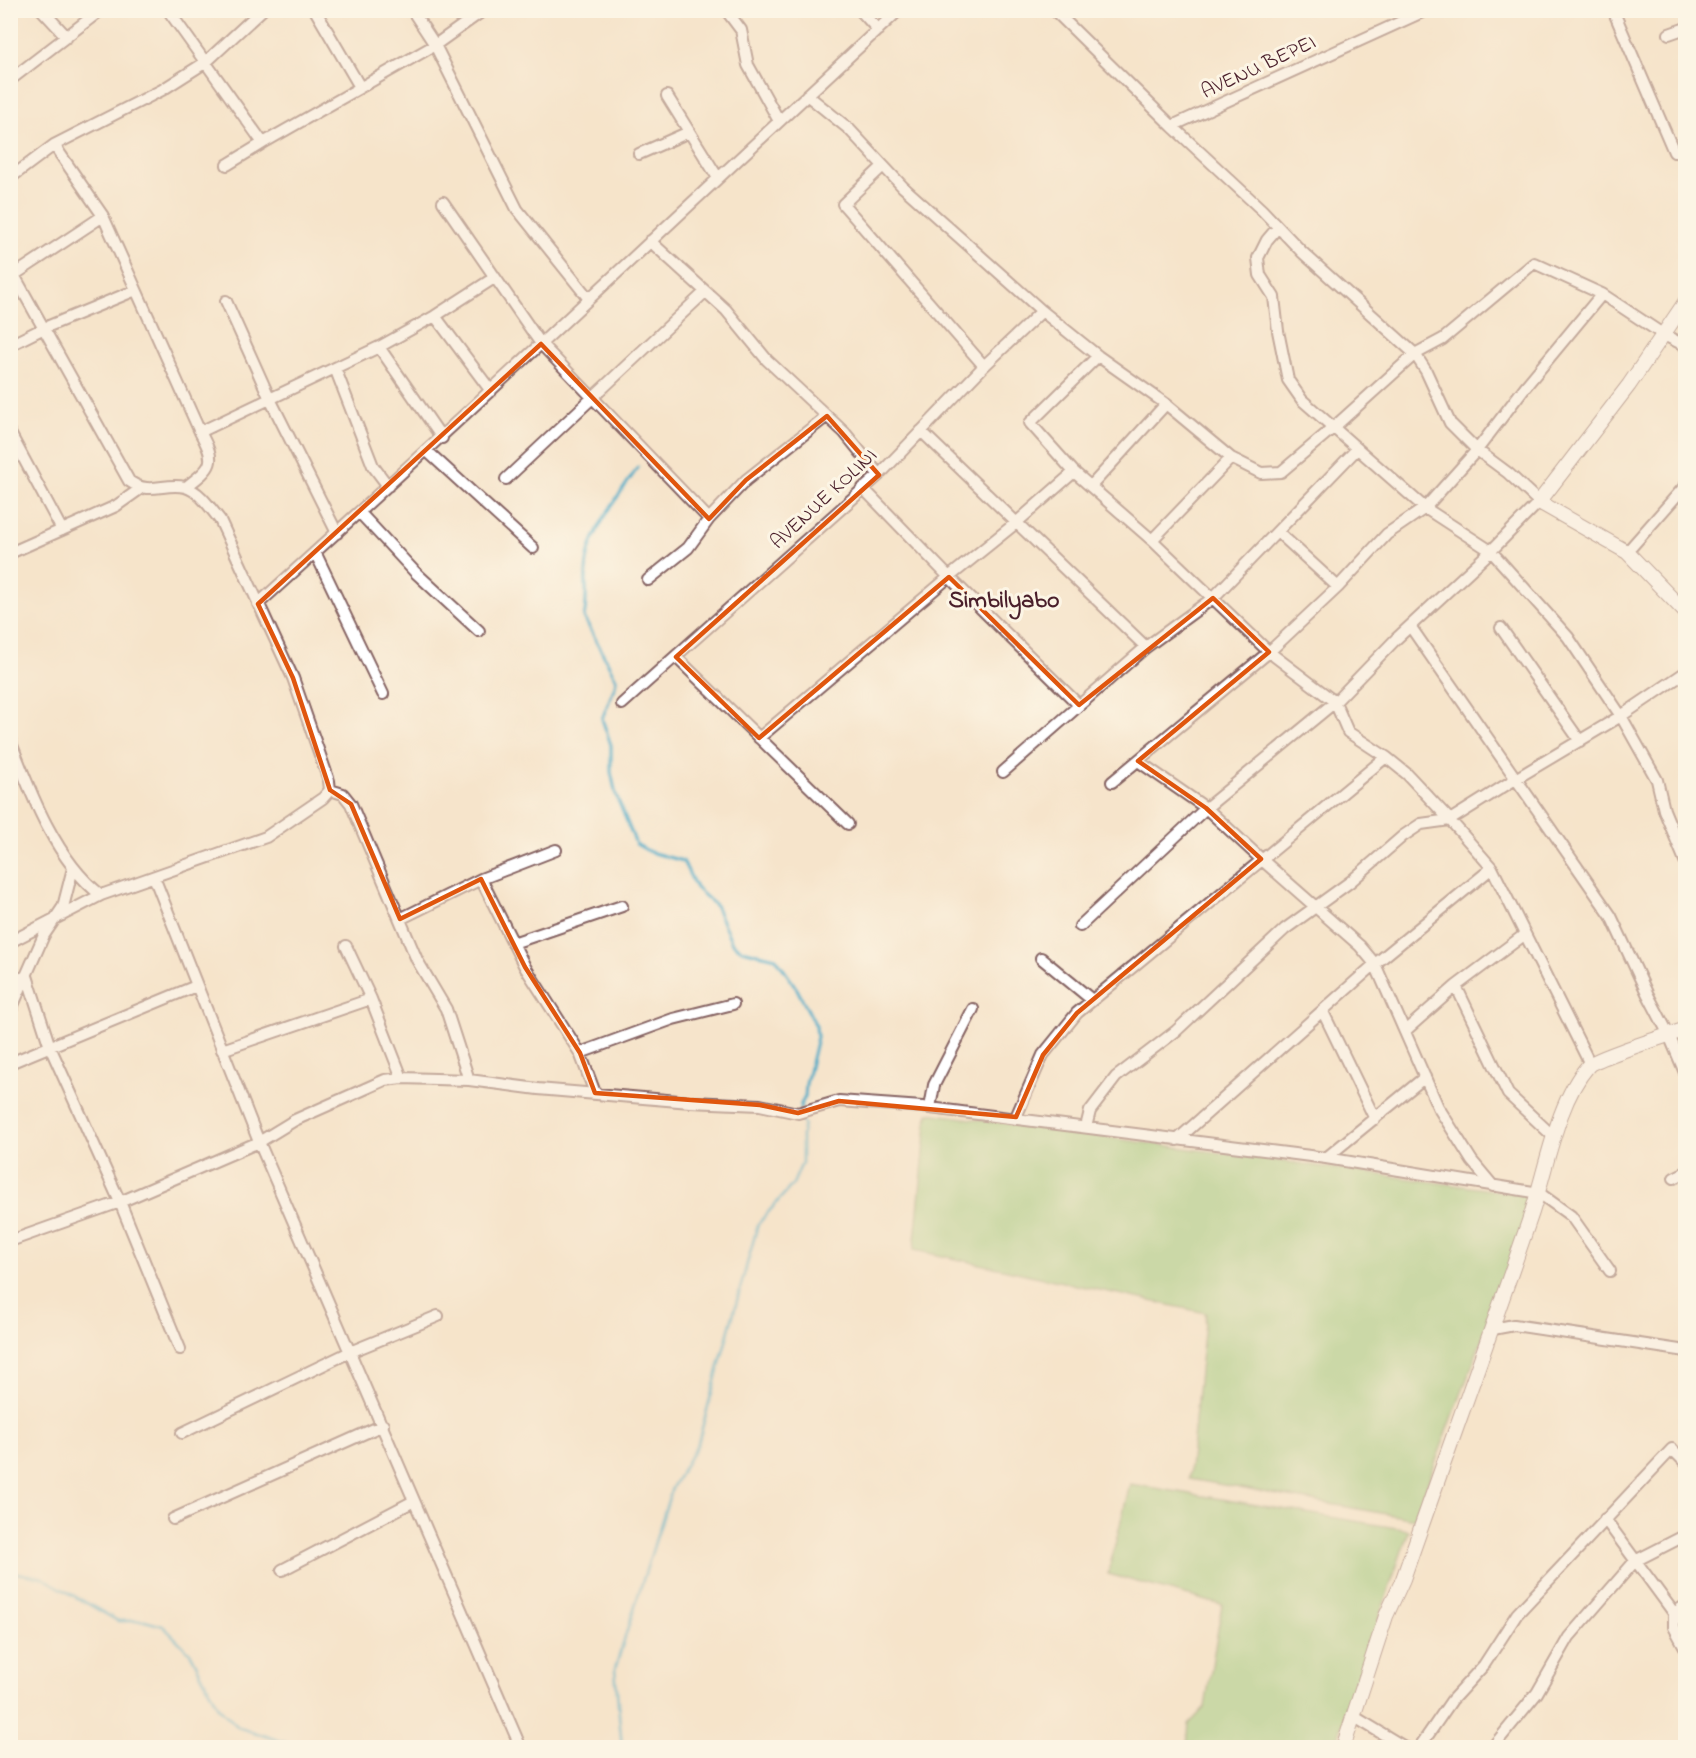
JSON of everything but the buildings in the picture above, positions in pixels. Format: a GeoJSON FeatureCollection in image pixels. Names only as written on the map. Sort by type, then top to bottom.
{"type":"FeatureCollection","features":[{"type":"Feature","properties":{"kind":"street"},"geometry":{"type":"LineString","coordinates":[[42,10],[67,37]]}},
{"type":"Feature","properties":{"kind":"street"},"geometry":{"type":"LineString","coordinates":[[10,80],[102,10]]}},
{"type":"Feature","properties":{"kind":"street"},"geometry":{"type":"LineString","coordinates":[[168,10],[263,142]]}},
{"type":"Feature","properties":{"kind":"street"},"geometry":{"type":"LineString","coordinates":[[10,178],[54,145],[162,90],[206,62],[262,10]]}},
{"type":"Feature","properties":{"kind":"street"},"geometry":{"type":"LineString","coordinates":[[315,10],[360,87]]}},
{"type":"Feature","properties":{"kind":"street"},"geometry":{"type":"LineString","coordinates":[[412,10],[435,45],[517,209],[589,299]]}},
{"type":"Feature","properties":{"kind":"street"},"geometry":{"type":"LineString","coordinates":[[227,165],[263,142],[435,45],[484,10]]}},
{"type":"Feature","properties":{"kind":"street"},"geometry":{"type":"LineString","coordinates":[[726,10],[741,30],[748,65],[779,121]]}},
{"type":"Feature","properties":{"kind":"street"},"geometry":{"type":"LineString","coordinates":[[860,10],[878,30]]}},
{"type":"Feature","properties":{"kind":"street"},"geometry":{"type":"LineString","coordinates":[[258,604],[442,438],[899,10]]}},
{"type":"Feature","properties":{"kind":"street"},"geometry":{"type":"LineString","coordinates":[[1054,10],[1172,126],[1263,210],[1344,291],[1415,354],[1450,423],[1477,450],[1508,473],[1539,502],[1626,552],[1686,613]]}},
{"type":"Feature","properties":{"kind":"street","name":"AVENU BEPEI"},"geometry":{"type":"LineString","coordinates":[[1172,126],[1427,10]]}},
{"type":"Feature","properties":{"kind":"street"},"geometry":{"type":"LineString","coordinates":[[1613,10],[1674,152]]}},
{"type":"Feature","properties":{"kind":"street"},"geometry":{"type":"LineString","coordinates":[[1669,34],[1686,28]]}},
{"type":"Feature","properties":{"kind":"street"},"geometry":{"type":"LineString","coordinates":[[667,96],[718,178]]}},
{"type":"Feature","properties":{"kind":"street"},"geometry":{"type":"LineString","coordinates":[[807,96],[849,129],[903,188],[1098,357],[1166,404],[1231,458],[1261,473],[1281,472],[1415,354],[1443,339],[1534,263],[1602,294],[1664,335],[1686,346]]}},
{"type":"Feature","properties":{"kind":"street"},"geometry":{"type":"LineString","coordinates":[[639,154],[689,132]]}},
{"type":"Feature","properties":{"kind":"street"},"geometry":{"type":"LineString","coordinates":[[54,145],[103,216],[211,456],[208,467],[186,487]]}},
{"type":"Feature","properties":{"kind":"street"},"geometry":{"type":"LineString","coordinates":[[883,166],[843,204],[984,366]]}},
{"type":"Feature","properties":{"kind":"street"},"geometry":{"type":"LineString","coordinates":[[443,202],[541,344],[709,519]]}},
{"type":"Feature","properties":{"kind":"street"},"geometry":{"type":"LineString","coordinates":[[103,216],[12,271],[129,481],[140,489]]}},
{"type":"Feature","properties":{"kind":"street"},"geometry":{"type":"LineString","coordinates":[[1278,227],[1267,240],[1258,258],[1260,274],[1274,297],[1288,380],[1302,400],[1425,508],[1491,551],[1568,637],[1621,716],[1657,780],[1664,810],[1686,862]]}},
{"type":"Feature","properties":{"kind":"street"},"geometry":{"type":"LineString","coordinates":[[650,241],[726,310],[766,360],[845,433],[879,475]]}},
{"type":"Feature","properties":{"kind":"street"},"geometry":{"type":"LineString","coordinates":[[200,432],[380,347],[435,316],[494,278]]}},
{"type":"Feature","properties":{"kind":"street"},"geometry":{"type":"LineString","coordinates":[[10,345],[44,328],[136,290]]}},
{"type":"Feature","properties":{"kind":"street"},"geometry":{"type":"LineString","coordinates":[[506,479],[705,292]]}},
{"type":"Feature","properties":{"kind":"street"},"geometry":{"type":"LineString","coordinates":[[1112,782],[1269,652],[1338,587],[1387,534],[1425,508],[1477,450],[1525,387],[1602,294]]}},
{"type":"Feature","properties":{"kind":"street"},"geometry":{"type":"LineString","coordinates":[[226,301],[270,399],[337,533]]}},
{"type":"Feature","properties":{"kind":"street"},"geometry":{"type":"LineString","coordinates":[[1080,926],[1206,808],[1335,702],[1539,502],[1629,385],[1686,301]]}},
{"type":"Feature","properties":{"kind":"street","name":"AVENUE KOLINI"},"geometry":{"type":"LineString","coordinates":[[622,704],[879,475],[984,366],[1042,310]]}},
{"type":"Feature","properties":{"kind":"street"},"geometry":{"type":"LineString","coordinates":[[435,316],[491,392]]}},
{"type":"Feature","properties":{"kind":"street"},"geometry":{"type":"LineString","coordinates":[[380,347],[442,438]]}},
{"type":"Feature","properties":{"kind":"street"},"geometry":{"type":"LineString","coordinates":[[1098,357],[1030,423],[1074,472],[1152,540],[1269,652],[1335,702],[1348,732],[1407,774],[1492,868],[1590,1064]]}},
{"type":"Feature","properties":{"kind":"street"},"geometry":{"type":"LineString","coordinates":[[336,368],[373,466],[388,486]]}},
{"type":"Feature","properties":{"kind":"street"},"geometry":{"type":"LineString","coordinates":[[1091,486],[1166,404]]}},
{"type":"Feature","properties":{"kind":"street"},"geometry":{"type":"LineString","coordinates":[[648,580],[688,548],[709,519],[746,480],[827,416]]}},
{"type":"Feature","properties":{"kind":"street"},"geometry":{"type":"LineString","coordinates":[[921,431],[1146,647]]}},
{"type":"Feature","properties":{"kind":"street"},"geometry":{"type":"LineString","coordinates":[[10,433],[15,453],[62,530]]}},
{"type":"Feature","properties":{"kind":"street"},"geometry":{"type":"LineString","coordinates":[[1003,772],[1146,647],[1213,598],[1357,449]]}},
{"type":"Feature","properties":{"kind":"street"},"geometry":{"type":"LineString","coordinates":[[427,451],[533,548]]}},
{"type":"Feature","properties":{"kind":"street"},"geometry":{"type":"LineString","coordinates":[[1152,540],[1231,458]]}},
{"type":"Feature","properties":{"kind":"street"},"geometry":{"type":"LineString","coordinates":[[759,738],[1074,472]]}},
{"type":"Feature","properties":{"kind":"street"},"geometry":{"type":"LineString","coordinates":[[1626,552],[1686,485]]}},
{"type":"Feature","properties":{"kind":"street"},"geometry":{"type":"LineString","coordinates":[[10,553],[116,506],[140,489],[186,487],[203,498],[220,520],[293,678],[329,781],[330,790],[323,798],[266,837],[101,895],[10,942]]}},
{"type":"Feature","properties":{"kind":"street"},"geometry":{"type":"LineString","coordinates":[[863,488],[949,577],[1079,705]]}},
{"type":"Feature","properties":{"kind":"street"},"geometry":{"type":"LineString","coordinates":[[360,513],[415,572],[479,631]]}},
{"type":"Feature","properties":{"kind":"street"},"geometry":{"type":"LineString","coordinates":[[1278,532],[1338,587]]}},
{"type":"Feature","properties":{"kind":"street"},"geometry":{"type":"LineString","coordinates":[[315,552],[383,694]]}},
{"type":"Feature","properties":{"kind":"street"},"geometry":{"type":"LineString","coordinates":[[1410,626],[1611,916],[1647,993],[1670,1035],[1686,1075]]}},
{"type":"Feature","properties":{"kind":"street"},"geometry":{"type":"LineString","coordinates":[[1501,628],[1580,741]]}},
{"type":"Feature","properties":{"kind":"street"},"geometry":{"type":"LineString","coordinates":[[676,657],[848,824]]}},
{"type":"Feature","properties":{"kind":"street"},"geometry":{"type":"LineString","coordinates":[[1086,1127],[1090,1111],[1116,1077],[1176,1030],[1285,929],[1350,882],[1403,836],[1421,824],[1450,820],[1621,716],[1686,672]]}},
{"type":"Feature","properties":{"kind":"street"},"geometry":{"type":"LineString","coordinates":[[10,740],[14,760],[46,824],[85,884],[101,895]]}},
{"type":"Feature","properties":{"kind":"street"},"geometry":{"type":"LineString","coordinates":[[1016,1117],[1043,1055],[1077,1013],[1386,757]]}},
{"type":"Feature","properties":{"kind":"street"},"geometry":{"type":"LineString","coordinates":[[1137,761],[1206,808],[1360,946],[1375,964],[1438,1107],[1472,1161],[1493,1186]]}},
{"type":"Feature","properties":{"kind":"street"},"geometry":{"type":"LineString","coordinates":[[330,790],[343,794],[351,804],[417,960],[446,1009],[469,1080]]}},
{"type":"Feature","properties":{"kind":"street"},"geometry":{"type":"LineString","coordinates":[[400,919],[481,879],[556,850]]}},
{"type":"Feature","properties":{"kind":"street"},"geometry":{"type":"LineString","coordinates":[[10,1012],[44,935],[63,907],[73,868]]}},
{"type":"Feature","properties":{"kind":"street"},"geometry":{"type":"LineString","coordinates":[[1177,1140],[1375,964],[1492,868]]}},
{"type":"Feature","properties":{"kind":"street"},"geometry":{"type":"LineString","coordinates":[[154,877],[259,1142],[521,1748]]}},
{"type":"Feature","properties":{"kind":"street"},"geometry":{"type":"LineString","coordinates":[[481,879],[525,967],[580,1053],[595,1093]]}},
{"type":"Feature","properties":{"kind":"street"},"geometry":{"type":"LineString","coordinates":[[513,943],[622,906]]}},
{"type":"Feature","properties":{"kind":"street"},"geometry":{"type":"LineString","coordinates":[[1405,1031],[1456,986],[1524,935]]}},
{"type":"Feature","properties":{"kind":"street"},"geometry":{"type":"LineString","coordinates":[[346,946],[371,999],[402,1078]]}},
{"type":"Feature","properties":{"kind":"street"},"geometry":{"type":"LineString","coordinates":[[1041,958],[1092,1000]]}},
{"type":"Feature","properties":{"kind":"street"},"geometry":{"type":"LineString","coordinates":[[10,982],[27,976]]}},
{"type":"Feature","properties":{"kind":"street"},"geometry":{"type":"LineString","coordinates":[[27,976],[50,1047],[120,1202],[180,1349]]}},
{"type":"Feature","properties":{"kind":"street"},"geometry":{"type":"LineString","coordinates":[[10,1063],[196,986]]}},
{"type":"Feature","properties":{"kind":"street"},"geometry":{"type":"LineString","coordinates":[[1456,986],[1508,1094],[1554,1137]]}},
{"type":"Feature","properties":{"kind":"street"},"geometry":{"type":"LineString","coordinates":[[222,1050],[371,999]]}},
{"type":"Feature","properties":{"kind":"street"},"geometry":{"type":"LineString","coordinates":[[580,1053],[673,1019],[733,1004]]}},
{"type":"Feature","properties":{"kind":"street"},"geometry":{"type":"LineString","coordinates":[[930,1108],[934,1085],[973,1009]]}},
{"type":"Feature","properties":{"kind":"street"},"geometry":{"type":"LineString","coordinates":[[1323,1012],[1375,1119]]}},
{"type":"Feature","properties":{"kind":"street"},"geometry":{"type":"LineString","coordinates":[[1343,1748],[1386,1616],[1403,1579],[1493,1329],[1539,1193],[1554,1137],[1574,1085],[1590,1064],[1686,1029]]}},
{"type":"Feature","properties":{"kind":"street"},"geometry":{"type":"LineString","coordinates":[[1326,1158],[1425,1077]]}},
{"type":"Feature","properties":{"kind":"street"},"geometry":{"type":"LineString","coordinates":[[10,1241],[120,1202],[259,1142],[295,1120],[385,1080],[402,1078],[469,1080],[538,1089],[690,1102],[760,1105],[798,1113],[839,1101],[930,1108],[1016,1117],[1326,1158],[1539,1193],[1571,1216],[1610,1271]]}},
{"type":"Feature","properties":{"kind":"street"},"geometry":{"type":"LineString","coordinates":[[1674,1178],[1686,1172]]}},
{"type":"Feature","properties":{"kind":"street"},"geometry":{"type":"LineString","coordinates":[[182,1433],[350,1352],[438,1316]]}},
{"type":"Feature","properties":{"kind":"street"},"geometry":{"type":"LineString","coordinates":[[1493,1329],[1514,1325],[1686,1351]]}},
{"type":"Feature","properties":{"kind":"street"},"geometry":{"type":"LineString","coordinates":[[173,1519],[383,1425]]}},
{"type":"Feature","properties":{"kind":"street"},"geometry":{"type":"LineString","coordinates":[[1419,1748],[1452,1700],[1484,1665],[1517,1614],[1605,1519],[1672,1449],[1686,1464]]}},
{"type":"Feature","properties":{"kind":"street"},"geometry":{"type":"LineString","coordinates":[[282,1570],[414,1501]]}},
{"type":"Feature","properties":{"kind":"street"},"geometry":{"type":"LineString","coordinates":[[1605,1519],[1674,1613],[1674,1627],[1686,1649]]}},
{"type":"Feature","properties":{"kind":"street"},"geometry":{"type":"LineString","coordinates":[[1492,1748],[1537,1693],[1569,1637],[1635,1561],[1686,1535]]}},
{"type":"Feature","properties":{"kind":"street"},"geometry":{"type":"LineString","coordinates":[[1674,1613],[1686,1605]]}},
{"type":"Feature","properties":{"kind":"street"},"geometry":{"type":"LineString","coordinates":[[1353,1716],[1406,1748]]}},
{"type":"Feature","properties":{"kind":"highlighted area"},"geometry":{"type":"Polygon","coordinates":[[[541,344],[709,519],[746,480],[827,416],[879,475],[676,657],[759,738],[949,577],[1079,705],[1213,598],[1269,652],[1138,761],[1206,808],[1261,859],[1077,1013],[1043,1055],[1016,1117],[839,1101],[798,1113],[760,1105],[595,1093],[580,1053],[525,967],[481,879],[400,919],[351,804],[330,790],[293,678],[258,604],[541,344]]]}},
{"type":"Feature","properties":{"kind":"green space"},"geometry":{"type":"Polygon","coordinates":[[[928,1113],[1536,1196],[1414,1519],[1189,1479],[1206,1313],[914,1250],[928,1113]]]}},
{"type":"Feature","properties":{"kind":"green space"},"geometry":{"type":"Polygon","coordinates":[[[1130,1484],[1409,1530],[1335,1747],[1187,1747],[1189,1724],[1205,1707],[1222,1605],[1108,1574],[1130,1484]]]}},
{"type":"Feature","properties":{"kind":"waterway"},"geometry":{"type":"LineString","coordinates":[[638,467],[596,533],[591,544],[586,571],[584,617],[616,679],[602,719],[611,745],[611,772],[616,795],[636,844],[650,852],[683,861],[696,888],[715,905],[732,943],[742,950],[776,958],[797,989],[816,1026],[817,1037],[805,1097],[800,1109]]}},
{"type":"Feature","properties":{"kind":"waterway"},"geometry":{"type":"LineString","coordinates":[[622,1748],[615,1669],[672,1488],[698,1443],[758,1224],[793,1184],[802,1163],[804,1124],[798,1114]]}},
{"type":"Feature","properties":{"kind":"waterway"},"geometry":{"type":"LineString","coordinates":[[10,1572],[41,1577],[118,1621],[145,1621],[163,1626],[191,1654],[218,1707],[238,1727],[287,1743],[289,1748]]}},
{"type":"Feature","properties":{"kind":"district","name":"Simbilyabo"},"geometry":{"type":"Point","coordinates":[1004,599]}}]}
